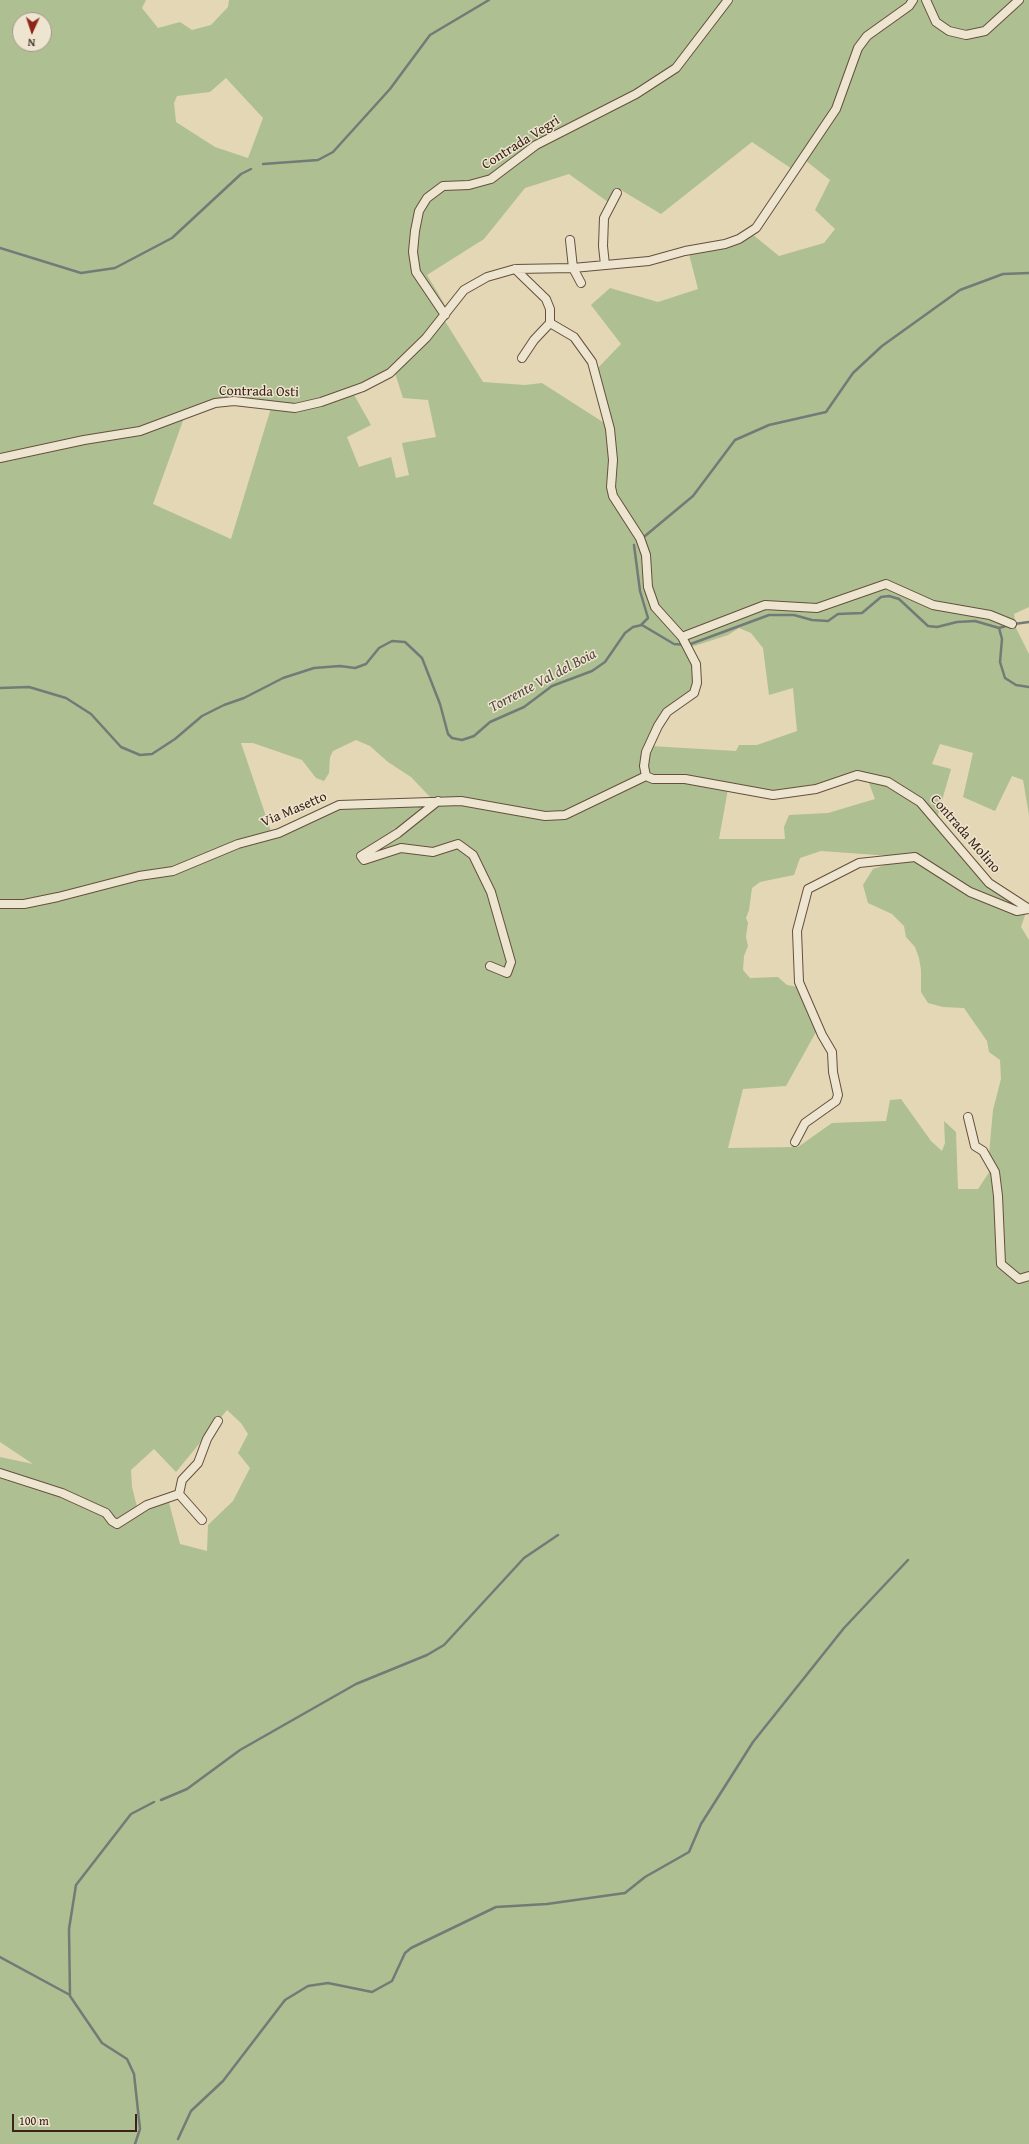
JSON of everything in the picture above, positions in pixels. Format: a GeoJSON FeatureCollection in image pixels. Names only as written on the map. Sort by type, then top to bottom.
{"type":"FeatureCollection","features":[{"type":"Feature","properties":{"kind":"street","name":"Contrada Vegri"},"geometry":{"type":"LineString","coordinates":[[445,315],[416,272],[413,252],[414,231],[419,211],[427,198],[443,186],[469,185],[491,179],[536,145],[636,94],[676,68],[728,0]]}},
{"type":"Feature","properties":{"kind":"street"},"geometry":{"type":"LineString","coordinates":[[445,315],[464,290],[487,277],[515,269],[573,268],[649,262],[684,251],[725,244],[739,239],[756,228],[836,109],[858,48],[867,36],[908,6],[913,0]]}},
{"type":"Feature","properties":{"kind":"street"},"geometry":{"type":"LineString","coordinates":[[926,1],[936,22],[950,31],[966,35],[985,31],[1019,0]]}},
{"type":"Feature","properties":{"kind":"street"},"geometry":{"type":"LineString","coordinates":[[605,265],[603,246],[604,218],[617,193]]}},
{"type":"Feature","properties":{"kind":"street"},"geometry":{"type":"LineString","coordinates":[[570,240],[573,268],[581,283]]}},
{"type":"Feature","properties":{"kind":"street"},"geometry":{"type":"LineString","coordinates":[[515,269],[546,299],[550,309],[550,323],[534,340],[522,358]]}},
{"type":"Feature","properties":{"kind":"street","name":"Contrada Osti"},"geometry":{"type":"LineString","coordinates":[[0,458],[84,440],[140,431],[215,403],[234,401],[295,408],[321,402],[363,387],[390,373],[426,338],[445,315]]}},
{"type":"Feature","properties":{"kind":"street"},"geometry":{"type":"LineString","coordinates":[[550,323],[574,337],[592,362],[610,429],[613,460],[611,487],[613,496],[640,538],[646,555],[648,587],[655,607],[683,638],[690,650],[698,673],[694,693],[667,712],[658,726],[646,752],[644,766],[646,776]]}},
{"type":"Feature","properties":{"kind":"street"},"geometry":{"type":"LineString","coordinates":[[683,638],[765,605],[817,608],[886,584],[933,605],[990,615],[1012,624]]}},
{"type":"Feature","properties":{"kind":"street","name":"Contrada Molino"},"geometry":{"type":"LineString","coordinates":[[646,776],[653,779],[685,779],[773,795],[816,789],[856,775],[888,782],[920,802],[989,882],[1028,909]]}},
{"type":"Feature","properties":{"kind":"street","name":"Via Masetto"},"geometry":{"type":"LineString","coordinates":[[0,904],[31,902],[139,876],[173,871],[238,844],[279,833],[339,805],[461,801],[545,816],[565,815],[646,776]]}},
{"type":"Feature","properties":{"kind":"street"},"geometry":{"type":"LineString","coordinates":[[438,801],[398,833],[361,856],[364,860],[401,848],[433,852],[458,844],[473,856],[491,892],[511,962],[507,973],[490,966]]}},
{"type":"Feature","properties":{"kind":"street"},"geometry":{"type":"LineString","coordinates":[[795,1142],[806,1123],[836,1101],[838,1095],[833,1072],[832,1052],[822,1035],[799,982],[797,931],[808,890],[859,863],[915,857],[970,892],[1017,911],[1028,909]]}},
{"type":"Feature","properties":{"kind":"street"},"geometry":{"type":"LineString","coordinates":[[968,1117],[975,1146],[983,1151],[995,1172],[998,1196],[1001,1264],[1019,1279],[1029,1276]]}},
{"type":"Feature","properties":{"kind":"street"},"geometry":{"type":"LineString","coordinates":[[202,1520],[180,1494],[182,1480],[198,1463],[207,1440],[218,1421]]}},
{"type":"Feature","properties":{"kind":"street"},"geometry":{"type":"LineString","coordinates":[[0,1473],[62,1493],[106,1514],[117,1524],[147,1504],[180,1494]]}},
{"type":"Feature","properties":{"kind":"green space"},"geometry":{"type":"Polygon","coordinates":[[[0,0],[146,0],[142,8],[158,28],[180,22],[192,30],[211,25],[228,7],[229,0],[1029,0],[1029,607],[1014,614],[1016,628],[1029,654],[1029,815],[1023,780],[1012,776],[995,811],[963,797],[973,753],[940,744],[932,764],[951,769],[937,818],[978,870],[1027,909],[1021,927],[1029,940],[1029,2144],[0,2144],[0,1457],[33,1464],[0,1442],[0,0]],[[226,78],[210,92],[177,96],[174,103],[176,122],[215,147],[248,158],[263,118],[226,78]],[[752,142],[661,214],[621,190],[608,202],[569,174],[525,188],[484,239],[427,275],[448,310],[443,318],[483,382],[525,385],[542,383],[609,426],[594,372],[621,344],[591,305],[610,288],[658,302],[698,289],[689,254],[752,234],[779,256],[824,243],[835,229],[815,210],[830,180],[805,160],[795,171],[752,142]],[[395,373],[353,393],[371,425],[347,437],[359,467],[391,457],[396,478],[409,475],[402,443],[436,437],[428,400],[403,398],[395,373]],[[232,403],[210,406],[185,415],[153,504],[231,539],[271,408],[232,403]],[[739,628],[728,635],[688,648],[696,662],[693,695],[670,710],[650,746],[736,751],[739,745],[757,745],[797,731],[793,688],[769,695],[763,648],[751,633],[739,628]],[[356,740],[333,751],[330,757],[329,773],[324,781],[316,778],[302,760],[253,743],[241,743],[272,834],[340,806],[430,797],[411,777],[388,762],[370,746],[356,740]],[[867,778],[847,779],[766,796],[728,789],[719,839],[785,839],[784,827],[789,815],[828,813],[875,799],[867,778]],[[821,851],[800,858],[794,875],[760,882],[752,888],[749,910],[746,918],[748,923],[746,937],[748,946],[744,956],[743,970],[750,978],[778,977],[787,985],[798,987],[816,1032],[786,1086],[743,1089],[728,1148],[798,1147],[832,1123],[886,1121],[890,1100],[901,1099],[931,1141],[942,1151],[945,1143],[944,1121],[956,1132],[958,1189],[978,1189],[994,1165],[989,1154],[993,1110],[1001,1079],[1000,1060],[989,1052],[987,1041],[964,1008],[943,1007],[928,1003],[921,992],[921,970],[919,958],[915,947],[906,937],[904,926],[892,914],[868,903],[863,885],[873,869],[888,864],[892,856],[821,851]],[[227,1410],[176,1472],[154,1449],[131,1470],[132,1487],[138,1511],[168,1499],[180,1544],[207,1551],[208,1525],[233,1501],[250,1468],[238,1453],[248,1434],[241,1423],[227,1410]]]}},
{"type":"Feature","properties":{"kind":"waterway"},"geometry":{"type":"LineString","coordinates":[[263,164],[318,160],[333,152],[390,89],[430,35],[489,0]]}},
{"type":"Feature","properties":{"kind":"waterway"},"geometry":{"type":"LineString","coordinates":[[0,248],[81,273],[115,268],[172,238],[241,174],[251,169]]}},
{"type":"Feature","properties":{"kind":"waterway"},"geometry":{"type":"LineString","coordinates":[[645,536],[693,496],[735,440],[769,425],[826,412],[853,373],[882,346],[960,290],[1003,274],[1029,273]]}},
{"type":"Feature","properties":{"kind":"waterway"},"geometry":{"type":"LineString","coordinates":[[634,545],[640,591],[648,618],[641,625]]}},
{"type":"Feature","properties":{"kind":"waterway","name":"Torrente Val del Boia"},"geometry":{"type":"LineString","coordinates":[[0,688],[29,687],[66,698],[91,714],[121,747],[140,755],[152,754],[175,739],[202,716],[224,705],[244,698],[283,678],[314,668],[340,666],[355,668],[366,664],[379,648],[392,641],[405,642],[422,658],[440,704],[448,734],[452,738],[462,740],[474,736],[490,722],[524,707],[552,686],[592,671],[605,662],[625,633],[633,627],[642,625],[674,644],[688,645],[769,615],[794,615],[812,620],[828,621],[838,614],[862,613],[881,597],[889,596],[899,599],[928,626],[937,627],[957,622],[975,621],[999,628],[1002,639],[1000,662],[1005,678],[1016,685],[1029,687]]}},
{"type":"Feature","properties":{"kind":"waterway"},"geometry":{"type":"LineString","coordinates":[[1014,624],[1029,622]]}},
{"type":"Feature","properties":{"kind":"waterway"},"geometry":{"type":"LineString","coordinates":[[999,628],[1009,625]]}},
{"type":"Feature","properties":{"kind":"waterway"},"geometry":{"type":"LineString","coordinates":[[161,1800],[187,1789],[240,1750],[356,1684],[427,1655],[444,1645],[524,1558],[558,1535]]}},
{"type":"Feature","properties":{"kind":"waterway"},"geometry":{"type":"LineString","coordinates":[[178,2139],[191,2111],[223,2081],[285,2000],[308,1986],[328,1983],[372,1992],[392,1981],[405,1953],[411,1948],[496,1907],[547,1904],[625,1893],[645,1877],[689,1852],[701,1824],[753,1742],[844,1628],[908,1560]]}},
{"type":"Feature","properties":{"kind":"waterway"},"geometry":{"type":"LineString","coordinates":[[135,2144],[140,2129],[134,2074],[127,2059],[102,2043],[70,1996],[69,1929],[76,1885],[131,1814],[154,1802]]}},
{"type":"Feature","properties":{"kind":"waterway"},"geometry":{"type":"LineString","coordinates":[[0,1957],[70,1995]]}}]}
